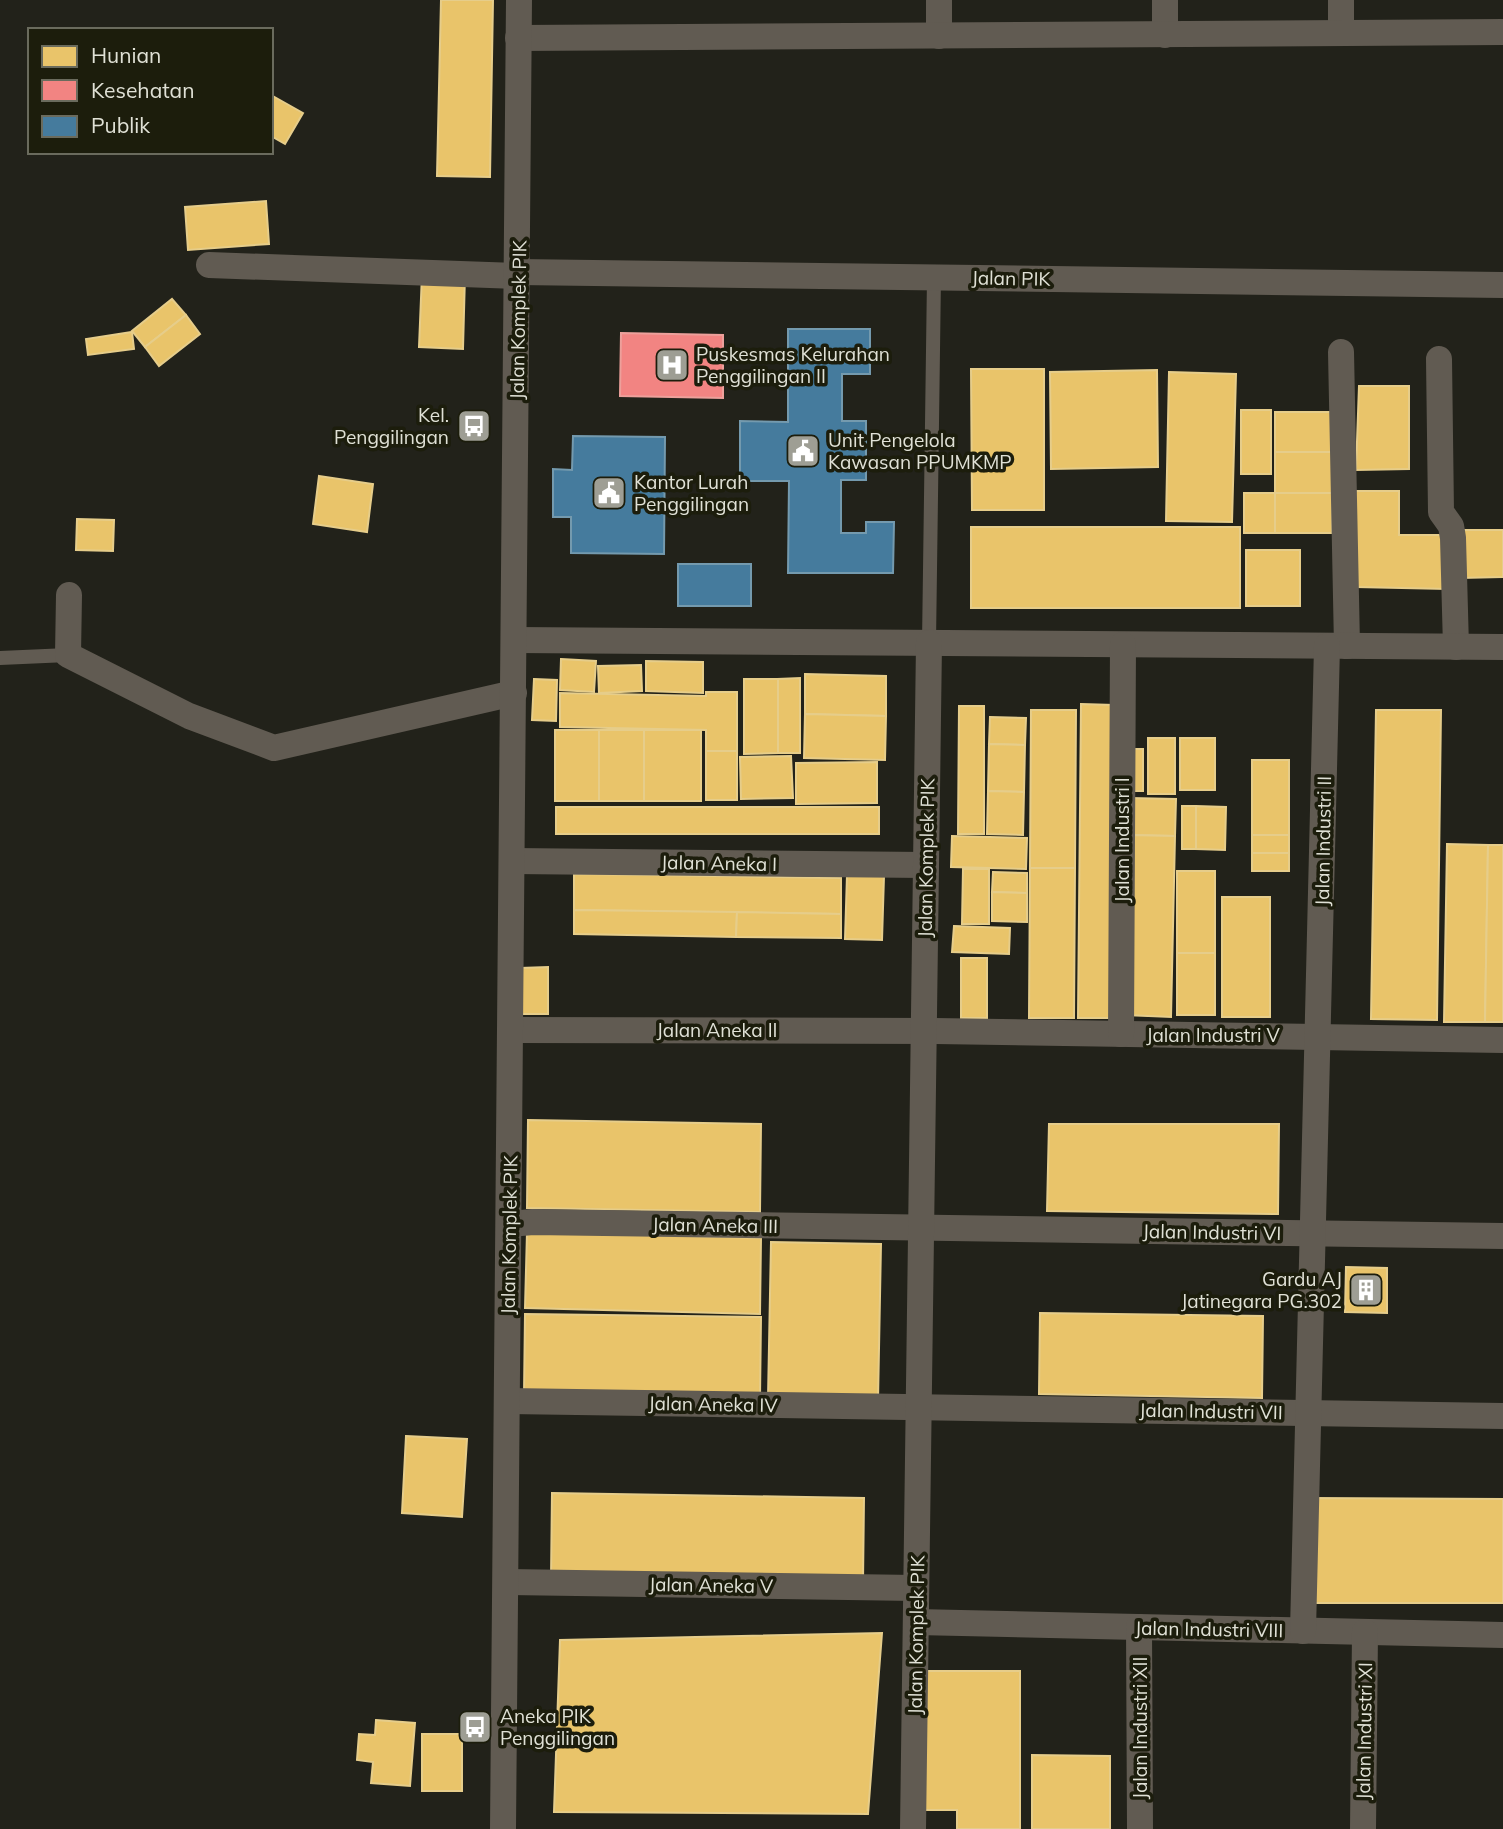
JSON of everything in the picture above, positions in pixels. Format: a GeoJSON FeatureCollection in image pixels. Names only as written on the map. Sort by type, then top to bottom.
{"type":"FeatureCollection","features":[{"type":"Feature","properties":{"kind":"street","name":"Jalan Komplek PIK"},"geometry":{"type":"LineString","coordinates":[[503,1829],[520,189],[517,78],[519,0]]}},
{"type":"Feature","properties":{"kind":"street"},"geometry":{"type":"LineString","coordinates":[[939,0],[939,36]]}},
{"type":"Feature","properties":{"kind":"street"},"geometry":{"type":"LineString","coordinates":[[1165,0],[1165,34]]}},
{"type":"Feature","properties":{"kind":"street"},"geometry":{"type":"LineString","coordinates":[[1341,0],[1341,33]]}},
{"type":"Feature","properties":{"kind":"street"},"geometry":{"type":"LineString","coordinates":[[518,38],[1503,33]]}},
{"type":"Feature","properties":{"kind":"street","name":"Jalan PIK"},"geometry":{"type":"LineString","coordinates":[[209,265],[518,274],[1503,285]]}},
{"type":"Feature","properties":{"kind":"street","name":"Jalan Industri II"},"geometry":{"type":"LineString","coordinates":[[1318,1036],[1337,646],[1341,352]]}},
{"type":"Feature","properties":{"kind":"street"},"geometry":{"type":"LineString","coordinates":[[1439,359],[1441,512],[1451,526],[1453,537],[1456,647]]}},
{"type":"Feature","properties":{"kind":"street"},"geometry":{"type":"LineString","coordinates":[[69,595],[68,655],[189,716],[274,748],[514,693]]}},
{"type":"Feature","properties":{"kind":"street"},"geometry":{"type":"LineString","coordinates":[[515,640],[1503,647]]}},
{"type":"Feature","properties":{"kind":"street","name":"Jalan Komplek PIK"},"geometry":{"type":"LineString","coordinates":[[913,1829],[929,643]]}},
{"type":"Feature","properties":{"kind":"street","name":"Jalan Industri I"},"geometry":{"type":"LineString","coordinates":[[1121,1034],[1123,645]]}},
{"type":"Feature","properties":{"kind":"street","name":"Jalan Aneka I"},"geometry":{"type":"LineString","coordinates":[[513,861],[926,865]]}},
{"type":"Feature","properties":{"kind":"street","name":"Jalan Aneka II"},"geometry":{"type":"LineString","coordinates":[[511,1030],[923,1031]]}},
{"type":"Feature","properties":{"kind":"street","name":"Jalan Industri V"},"geometry":{"type":"LineString","coordinates":[[923,1031],[1503,1040]]}},
{"type":"Feature","properties":{"kind":"street"},"geometry":{"type":"LineString","coordinates":[[1303,1631],[1318,1036]]}},
{"type":"Feature","properties":{"kind":"street","name":"Jalan Aneka III"},"geometry":{"type":"LineString","coordinates":[[509,1224],[533,1222],[921,1228]]}},
{"type":"Feature","properties":{"kind":"street","name":"Jalan Industri VI"},"geometry":{"type":"LineString","coordinates":[[921,1228],[1503,1236]]}},
{"type":"Feature","properties":{"kind":"street","name":"Jalan Aneka IV"},"geometry":{"type":"LineString","coordinates":[[508,1401],[919,1407]]}},
{"type":"Feature","properties":{"kind":"street","name":"Jalan Industri VII"},"geometry":{"type":"LineString","coordinates":[[919,1407],[1503,1416]]}},
{"type":"Feature","properties":{"kind":"street","name":"Jalan Aneka V"},"geometry":{"type":"LineString","coordinates":[[506,1582],[916,1588]]}},
{"type":"Feature","properties":{"kind":"street","name":"Jalan Industri VIII"},"geometry":{"type":"LineString","coordinates":[[916,1622],[1503,1635]]}},
{"type":"Feature","properties":{"kind":"street","name":"Jalan Industri XII"},"geometry":{"type":"LineString","coordinates":[[1139,1627],[1140,1829]]}},
{"type":"Feature","properties":{"kind":"street","name":"Jalan Industri XI"},"geometry":{"type":"LineString","coordinates":[[1363,1829],[1365,1632]]}},
{"type":"Feature","properties":{"kind":"lane"},"geometry":{"type":"LineString","coordinates":[[929,643],[934,277]]}},
{"type":"Feature","properties":{"kind":"lane"},"geometry":{"type":"LineString","coordinates":[[0,659],[68,655]]}},
{"type":"Feature","properties":{"kind":"building: Hunian"},"geometry":{"type":"Polygon","coordinates":[[[441,0],[493,0],[490,177],[437,176],[441,0]]]}},
{"type":"Feature","properties":{"kind":"building: Hunian"},"geometry":{"type":"Polygon","coordinates":[[[273,96],[303,113],[285,144],[273,137],[273,96]]]}},
{"type":"Feature","properties":{"kind":"building: Hunian"},"geometry":{"type":"Polygon","coordinates":[[[266,201],[269,244],[188,250],[185,207],[266,201]]]}},
{"type":"Feature","properties":{"kind":"building: Hunian"},"geometry":{"type":"Polygon","coordinates":[[[422,274],[465,275],[463,349],[419,347],[422,274]]]}},
{"type":"Feature","properties":{"kind":"building: Hunian"},"geometry":{"type":"Polygon","coordinates":[[[172,299],[186,315],[145,347],[132,331],[172,299]]]}},
{"type":"Feature","properties":{"kind":"building: Hunian"},"geometry":{"type":"Polygon","coordinates":[[[186,315],[200,334],[159,366],[145,347],[186,315]]]}},
{"type":"Feature","properties":{"kind":"building: Hunian"},"geometry":{"type":"Polygon","coordinates":[[[132,332],[134,349],[88,355],[86,339],[132,332]]]}},
{"type":"Feature","properties":{"kind":"building: Hunian"},"geometry":{"type":"Polygon","coordinates":[[[971,369],[1044,369],[1044,510],[972,510],[971,369]]]}},
{"type":"Feature","properties":{"kind":"building: Hunian"},"geometry":{"type":"Polygon","coordinates":[[[1157,370],[1158,467],[1051,469],[1050,372],[1157,370]]]}},
{"type":"Feature","properties":{"kind":"building: Hunian"},"geometry":{"type":"Polygon","coordinates":[[[1169,372],[1236,374],[1232,522],[1166,521],[1169,372]]]}},
{"type":"Feature","properties":{"kind":"building: Hunian"},"geometry":{"type":"Polygon","coordinates":[[[1359,386],[1409,386],[1409,469],[1356,470],[1359,386]]]}},
{"type":"Feature","properties":{"kind":"building: Hunian"},"geometry":{"type":"Polygon","coordinates":[[[1241,410],[1271,410],[1271,474],[1241,474],[1241,410]]]}},
{"type":"Feature","properties":{"kind":"building: Hunian"},"geometry":{"type":"Polygon","coordinates":[[[1275,412],[1332,412],[1332,452],[1275,452],[1275,412]]]}},
{"type":"Feature","properties":{"kind":"building: Hunian"},"geometry":{"type":"Polygon","coordinates":[[[1275,452],[1332,452],[1332,493],[1275,493],[1275,452]]]}},
{"type":"Feature","properties":{"kind":"building: Hunian"},"geometry":{"type":"Polygon","coordinates":[[[319,476],[373,484],[367,532],[313,524],[319,476]]]}},
{"type":"Feature","properties":{"kind":"building: Hunian"},"geometry":{"type":"Polygon","coordinates":[[[1354,491],[1399,491],[1399,535],[1447,535],[1447,589],[1356,587],[1354,491]]]}},
{"type":"Feature","properties":{"kind":"building: Hunian"},"geometry":{"type":"Polygon","coordinates":[[[1244,493],[1275,493],[1275,533],[1244,533],[1244,493]]]}},
{"type":"Feature","properties":{"kind":"building: Hunian"},"geometry":{"type":"Polygon","coordinates":[[[1275,493],[1332,493],[1332,533],[1275,533],[1275,493]]]}},
{"type":"Feature","properties":{"kind":"building: Hunian"},"geometry":{"type":"Polygon","coordinates":[[[77,519],[114,520],[113,551],[76,550],[77,519]]]}},
{"type":"Feature","properties":{"kind":"building: Hunian"},"geometry":{"type":"Polygon","coordinates":[[[971,527],[1240,527],[1240,608],[971,608],[971,527]]]}},
{"type":"Feature","properties":{"kind":"building: Hunian"},"geometry":{"type":"Polygon","coordinates":[[[1461,530],[1503,530],[1503,577],[1461,578],[1461,530]]]}},
{"type":"Feature","properties":{"kind":"building: Hunian"},"geometry":{"type":"Polygon","coordinates":[[[1246,550],[1300,550],[1300,606],[1246,606],[1246,550]]]}},
{"type":"Feature","properties":{"kind":"building: Hunian"},"geometry":{"type":"Polygon","coordinates":[[[561,659],[596,661],[594,692],[560,690],[561,659]]]}},
{"type":"Feature","properties":{"kind":"building: Hunian"},"geometry":{"type":"Polygon","coordinates":[[[646,661],[703,662],[703,693],[646,691],[646,661]]]}},
{"type":"Feature","properties":{"kind":"building: Hunian"},"geometry":{"type":"Polygon","coordinates":[[[641,665],[642,691],[599,693],[598,666],[641,665]]]}},
{"type":"Feature","properties":{"kind":"building: Hunian"},"geometry":{"type":"Polygon","coordinates":[[[805,674],[886,676],[886,716],[805,714],[805,674]]]}},
{"type":"Feature","properties":{"kind":"building: Hunian"},"geometry":{"type":"Polygon","coordinates":[[[800,678],[800,753],[778,753],[778,679],[800,678]]]}},
{"type":"Feature","properties":{"kind":"building: Hunian"},"geometry":{"type":"Polygon","coordinates":[[[534,679],[557,680],[556,721],[532,720],[534,679]]]}},
{"type":"Feature","properties":{"kind":"building: Hunian"},"geometry":{"type":"Polygon","coordinates":[[[744,679],[778,679],[778,753],[744,754],[744,679]]]}},
{"type":"Feature","properties":{"kind":"building: Hunian"},"geometry":{"type":"Polygon","coordinates":[[[706,692],[737,692],[737,751],[706,751],[706,730],[560,727],[560,693],[706,696],[706,692]]]}},
{"type":"Feature","properties":{"kind":"building: Hunian"},"geometry":{"type":"Polygon","coordinates":[[[1081,704],[1114,705],[1111,1018],[1078,1018],[1081,704]]]}},
{"type":"Feature","properties":{"kind":"building: Hunian"},"geometry":{"type":"Polygon","coordinates":[[[959,706],[984,706],[984,834],[958,834],[959,706]]]}},
{"type":"Feature","properties":{"kind":"building: Hunian"},"geometry":{"type":"Polygon","coordinates":[[[1031,710],[1076,710],[1075,868],[1030,868],[1031,710]]]}},
{"type":"Feature","properties":{"kind":"building: Hunian"},"geometry":{"type":"Polygon","coordinates":[[[1376,710],[1441,710],[1437,1020],[1371,1019],[1376,710]]]}},
{"type":"Feature","properties":{"kind":"building: Hunian"},"geometry":{"type":"Polygon","coordinates":[[[805,714],[886,716],[885,760],[804,758],[805,714]]]}},
{"type":"Feature","properties":{"kind":"building: Hunian"},"geometry":{"type":"Polygon","coordinates":[[[990,717],[1026,718],[1025,745],[989,744],[990,717]]]}},
{"type":"Feature","properties":{"kind":"building: Hunian"},"geometry":{"type":"Polygon","coordinates":[[[555,730],[599,730],[599,801],[555,801],[555,730]]]}},
{"type":"Feature","properties":{"kind":"building: Hunian"},"geometry":{"type":"Polygon","coordinates":[[[599,730],[644,730],[644,801],[599,801],[599,730]]]}},
{"type":"Feature","properties":{"kind":"building: Hunian"},"geometry":{"type":"Polygon","coordinates":[[[644,730],[701,730],[701,801],[644,801],[644,730]]]}},
{"type":"Feature","properties":{"kind":"building: Hunian"},"geometry":{"type":"Polygon","coordinates":[[[1148,738],[1175,738],[1175,794],[1148,794],[1148,738]]]}},
{"type":"Feature","properties":{"kind":"building: Hunian"},"geometry":{"type":"Polygon","coordinates":[[[1180,738],[1215,738],[1215,790],[1180,790],[1180,738]]]}},
{"type":"Feature","properties":{"kind":"building: Hunian"},"geometry":{"type":"Polygon","coordinates":[[[989,744],[1025,745],[1024,792],[988,791],[989,744]]]}},
{"type":"Feature","properties":{"kind":"building: Hunian"},"geometry":{"type":"Polygon","coordinates":[[[1127,749],[1143,749],[1143,791],[1127,791],[1127,749]]]}},
{"type":"Feature","properties":{"kind":"building: Hunian"},"geometry":{"type":"Polygon","coordinates":[[[706,751],[737,751],[737,800],[706,800],[706,751]]]}},
{"type":"Feature","properties":{"kind":"building: Hunian"},"geometry":{"type":"Polygon","coordinates":[[[791,756],[793,798],[741,799],[740,757],[791,756]]]}},
{"type":"Feature","properties":{"kind":"building: Hunian"},"geometry":{"type":"Polygon","coordinates":[[[1252,760],[1289,760],[1289,835],[1252,835],[1252,760]]]}},
{"type":"Feature","properties":{"kind":"building: Hunian"},"geometry":{"type":"Polygon","coordinates":[[[877,762],[877,803],[796,804],[796,763],[877,762]]]}},
{"type":"Feature","properties":{"kind":"building: Hunian"},"geometry":{"type":"Polygon","coordinates":[[[988,791],[1024,792],[1023,835],[987,834],[988,791]]]}},
{"type":"Feature","properties":{"kind":"building: Hunian"},"geometry":{"type":"Polygon","coordinates":[[[1130,798],[1176,799],[1175,836],[1129,835],[1130,798]]]}},
{"type":"Feature","properties":{"kind":"building: Hunian"},"geometry":{"type":"Polygon","coordinates":[[[1182,806],[1196,806],[1196,849],[1182,849],[1182,806]]]}},
{"type":"Feature","properties":{"kind":"building: Hunian"},"geometry":{"type":"Polygon","coordinates":[[[1196,806],[1226,807],[1225,850],[1196,849],[1196,806]]]}},
{"type":"Feature","properties":{"kind":"building: Hunian"},"geometry":{"type":"Polygon","coordinates":[[[556,807],[879,807],[879,834],[556,834],[556,807]]]}},
{"type":"Feature","properties":{"kind":"building: Hunian"},"geometry":{"type":"Polygon","coordinates":[[[1129,835],[1175,836],[1171,1017],[1125,1015],[1129,835]]]}},
{"type":"Feature","properties":{"kind":"building: Hunian"},"geometry":{"type":"Polygon","coordinates":[[[1252,835],[1289,835],[1289,853],[1252,853],[1252,835]]]}},
{"type":"Feature","properties":{"kind":"building: Hunian"},"geometry":{"type":"Polygon","coordinates":[[[952,836],[1027,838],[1026,869],[951,867],[952,836]]]}},
{"type":"Feature","properties":{"kind":"building: Hunian"},"geometry":{"type":"Polygon","coordinates":[[[1447,844],[1488,845],[1485,1022],[1444,1022],[1447,844]]]}},
{"type":"Feature","properties":{"kind":"building: Hunian"},"geometry":{"type":"Polygon","coordinates":[[[1488,845],[1503,845],[1503,1022],[1485,1022],[1488,845]]]}},
{"type":"Feature","properties":{"kind":"building: Hunian"},"geometry":{"type":"Polygon","coordinates":[[[1252,853],[1289,853],[1289,871],[1252,871],[1252,853]]]}},
{"type":"Feature","properties":{"kind":"building: Hunian"},"geometry":{"type":"Polygon","coordinates":[[[1030,868],[1075,868],[1074,1018],[1029,1018],[1030,868]]]}},
{"type":"Feature","properties":{"kind":"building: Hunian"},"geometry":{"type":"Polygon","coordinates":[[[963,869],[989,869],[989,924],[962,924],[963,869]]]}},
{"type":"Feature","properties":{"kind":"building: Hunian"},"geometry":{"type":"Polygon","coordinates":[[[1177,871],[1215,871],[1215,953],[1177,953],[1177,871]]]}},
{"type":"Feature","properties":{"kind":"building: Hunian"},"geometry":{"type":"Polygon","coordinates":[[[993,872],[1027,873],[1027,893],[992,892],[993,872]]]}},
{"type":"Feature","properties":{"kind":"building: Hunian"},"geometry":{"type":"Polygon","coordinates":[[[574,874],[841,878],[841,914],[574,910],[574,874]]]}},
{"type":"Feature","properties":{"kind":"building: Hunian"},"geometry":{"type":"Polygon","coordinates":[[[847,875],[884,876],[882,940],[845,939],[847,875]]]}},
{"type":"Feature","properties":{"kind":"building: Hunian"},"geometry":{"type":"Polygon","coordinates":[[[992,892],[1027,893],[1027,922],[992,921],[992,892]]]}},
{"type":"Feature","properties":{"kind":"building: Hunian"},"geometry":{"type":"Polygon","coordinates":[[[1222,897],[1270,897],[1270,1017],[1222,1017],[1222,897]]]}},
{"type":"Feature","properties":{"kind":"building: Hunian"},"geometry":{"type":"Polygon","coordinates":[[[574,910],[737,912],[736,937],[574,934],[574,910]]]}},
{"type":"Feature","properties":{"kind":"building: Hunian"},"geometry":{"type":"Polygon","coordinates":[[[737,912],[841,914],[841,938],[736,937],[737,912]]]}},
{"type":"Feature","properties":{"kind":"building: Hunian"},"geometry":{"type":"Polygon","coordinates":[[[954,926],[1010,928],[1009,954],[952,952],[954,926]]]}},
{"type":"Feature","properties":{"kind":"building: Hunian"},"geometry":{"type":"Polygon","coordinates":[[[1177,953],[1215,953],[1215,1015],[1177,1015],[1177,953]]]}},
{"type":"Feature","properties":{"kind":"building: Hunian"},"geometry":{"type":"Polygon","coordinates":[[[961,958],[987,958],[987,1018],[961,1018],[961,958]]]}},
{"type":"Feature","properties":{"kind":"building: Hunian"},"geometry":{"type":"Polygon","coordinates":[[[548,967],[548,1014],[521,1014],[520,968],[548,967]]]}},
{"type":"Feature","properties":{"kind":"building: Hunian"},"geometry":{"type":"Polygon","coordinates":[[[528,1120],[761,1124],[760,1212],[527,1208],[528,1120]]]}},
{"type":"Feature","properties":{"kind":"building: Hunian"},"geometry":{"type":"Polygon","coordinates":[[[1049,1124],[1279,1124],[1278,1214],[1047,1211],[1049,1124]]]}},
{"type":"Feature","properties":{"kind":"building: Hunian"},"geometry":{"type":"Polygon","coordinates":[[[527,1232],[761,1238],[760,1314],[525,1308],[527,1232]]]}},
{"type":"Feature","properties":{"kind":"building: Hunian"},"geometry":{"type":"Polygon","coordinates":[[[771,1242],[881,1244],[878,1401],[768,1398],[771,1242]]]}},
{"type":"Feature","properties":{"kind":"building: Hunian","name":"Gardu AJ Jatinegara PG.302"},"geometry":{"type":"Polygon","coordinates":[[[1346,1267],[1387,1268],[1387,1313],[1345,1312],[1346,1267]]]}},
{"type":"Feature","properties":{"kind":"building: Hunian"},"geometry":{"type":"Polygon","coordinates":[[[1040,1313],[1263,1316],[1262,1398],[1039,1394],[1040,1313]]]}},
{"type":"Feature","properties":{"kind":"building: Hunian"},"geometry":{"type":"Polygon","coordinates":[[[525,1314],[761,1317],[760,1398],[524,1395],[525,1314]]]}},
{"type":"Feature","properties":{"kind":"building: Hunian"},"geometry":{"type":"Polygon","coordinates":[[[406,1436],[467,1439],[462,1517],[402,1513],[406,1436]]]}},
{"type":"Feature","properties":{"kind":"building: Hunian"},"geometry":{"type":"Polygon","coordinates":[[[552,1493],[864,1498],[863,1583],[551,1579],[552,1493]]]}},
{"type":"Feature","properties":{"kind":"building: Hunian"},"geometry":{"type":"Polygon","coordinates":[[[1312,1498],[1503,1499],[1503,1603],[1312,1603],[1312,1498]]]}},
{"type":"Feature","properties":{"kind":"building: Hunian"},"geometry":{"type":"Polygon","coordinates":[[[882,1633],[868,1814],[554,1812],[560,1640],[882,1633]]]}},
{"type":"Feature","properties":{"kind":"building: Hunian"},"geometry":{"type":"Polygon","coordinates":[[[924,1671],[1020,1671],[1020,1829],[957,1829],[957,1810],[924,1810],[924,1671]]]}},
{"type":"Feature","properties":{"kind":"building: Hunian"},"geometry":{"type":"Polygon","coordinates":[[[376,1720],[415,1723],[410,1786],[371,1783],[373,1762],[357,1760],[359,1734],[375,1735],[376,1720]]]}},
{"type":"Feature","properties":{"kind":"building: Hunian"},"geometry":{"type":"Polygon","coordinates":[[[422,1734],[462,1734],[462,1791],[422,1791],[422,1734]]]}},
{"type":"Feature","properties":{"kind":"building: Hunian"},"geometry":{"type":"Polygon","coordinates":[[[1032,1755],[1110,1756],[1110,1829],[1032,1829],[1032,1755]]]}},
{"type":"Feature","properties":{"kind":"building: Kesehatan","name":"Puskesmas Kelurahan Penggilingan II"},"geometry":{"type":"Polygon","coordinates":[[[621,333],[723,335],[723,398],[620,396],[621,333]]]}},
{"type":"Feature","properties":{"kind":"building: Publik","name":"Unit Pengelola Kawasan PPUMKMP"},"geometry":{"type":"Polygon","coordinates":[[[788,329],[870,329],[870,374],[842,374],[842,421],[866,421],[866,480],[841,480],[841,533],[866,533],[866,522],[894,522],[893,573],[788,573],[789,481],[740,481],[740,421],[788,422],[788,329]]]}},
{"type":"Feature","properties":{"kind":"building: Publik","name":"Kantor Lurah Penggilingan"},"geometry":{"type":"Polygon","coordinates":[[[573,436],[665,437],[664,554],[571,553],[571,517],[553,517],[553,469],[572,470],[573,436]]]}},
{"type":"Feature","properties":{"kind":"building: Publik"},"geometry":{"type":"Polygon","coordinates":[[[678,564],[751,564],[751,606],[678,606],[678,564]]]}},
{"type":"Feature","properties":{"kind":"place","name":"Puskesmas Kelurahan Penggilingan II"},"geometry":{"type":"Point","coordinates":[672,365]}},
{"type":"Feature","properties":{"kind":"place","name":"Kel. Penggilingan"},"geometry":{"type":"Point","coordinates":[474,426]}},
{"type":"Feature","properties":{"kind":"place","name":"Unit Pengelola Kawasan PPUMKMP"},"geometry":{"type":"Point","coordinates":[803,451]}},
{"type":"Feature","properties":{"kind":"place","name":"Kantor Lurah Penggilingan"},"geometry":{"type":"Point","coordinates":[609,493]}},
{"type":"Feature","properties":{"kind":"place","name":"Gardu AJ Jatinegara PG.302"},"geometry":{"type":"Point","coordinates":[1366,1290]}},
{"type":"Feature","properties":{"kind":"place","name":"Aneka PIK Penggilingan"},"geometry":{"type":"Point","coordinates":[475,1727]}}]}
